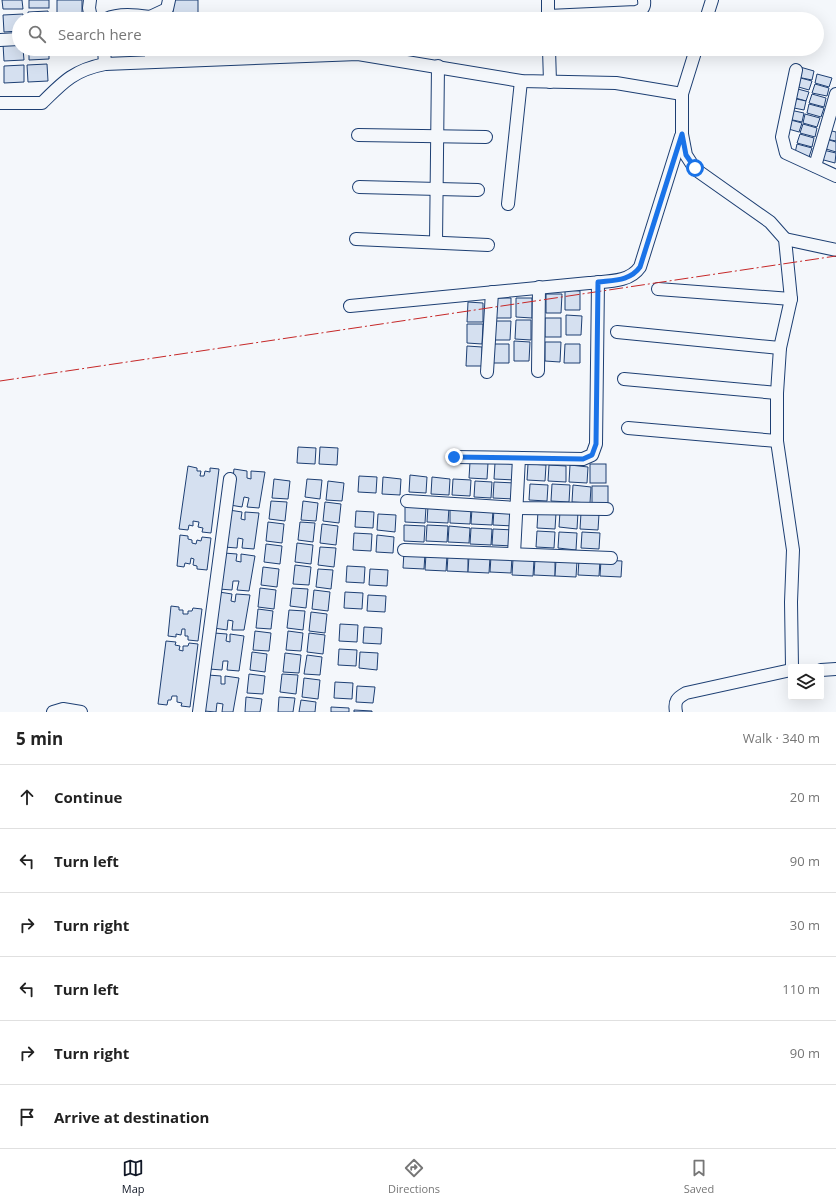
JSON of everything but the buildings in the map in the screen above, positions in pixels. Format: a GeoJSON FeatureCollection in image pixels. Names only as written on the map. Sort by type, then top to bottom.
{"type":"FeatureCollection","features":[{"type":"Feature","properties":{"kind":"street"},"geometry":{"type":"LineString","coordinates":[[89,12],[88,8],[90,0]]}},
{"type":"Feature","properties":{"kind":"street"},"geometry":{"type":"LineString","coordinates":[[161,12],[167,9],[169,0]]}},
{"type":"Feature","properties":{"kind":"street"},"geometry":{"type":"LineString","coordinates":[[548,0],[548,12]]}},
{"type":"Feature","properties":{"kind":"street"},"geometry":{"type":"LineString","coordinates":[[636,12],[641,11],[644,8],[644,0]]}},
{"type":"Feature","properties":{"kind":"street"},"geometry":{"type":"LineString","coordinates":[[708,12],[712,0]]}},
{"type":"Feature","properties":{"kind":"street"},"geometry":{"type":"LineString","coordinates":[[0,40],[12,39]]}},
{"type":"Feature","properties":{"kind":"street"},"geometry":{"type":"LineString","coordinates":[[104,56],[105,64]]}},
{"type":"Feature","properties":{"kind":"street"},"geometry":{"type":"LineString","coordinates":[[151,56],[151,62]]}},
{"type":"Feature","properties":{"kind":"street"},"geometry":{"type":"LineString","coordinates":[[0,103],[42,103],[68,79],[86,68],[105,64],[306,56]]}},
{"type":"Feature","properties":{"kind":"street"},"geometry":{"type":"LineString","coordinates":[[371,56],[521,81],[616,83],[682,94]]}},
{"type":"Feature","properties":{"kind":"street"},"geometry":{"type":"LineString","coordinates":[[549,56],[550,82]]}},
{"type":"Feature","properties":{"kind":"street"},"geometry":{"type":"LineString","coordinates":[[694,56],[682,94],[682,134],[686,155],[695,168],[770,222],[786,239],[836,250]]}},
{"type":"Feature","properties":{"kind":"street"},"geometry":{"type":"LineString","coordinates":[[436,242],[438,66]]}},
{"type":"Feature","properties":{"kind":"street"},"geometry":{"type":"LineString","coordinates":[[796,70],[782,137],[786,153],[836,176]]}},
{"type":"Feature","properties":{"kind":"street"},"geometry":{"type":"LineString","coordinates":[[508,204],[521,81]]}},
{"type":"Feature","properties":{"kind":"street"},"geometry":{"type":"LineString","coordinates":[[815,166],[836,94]]}},
{"type":"Feature","properties":{"kind":"street"},"geometry":{"type":"LineString","coordinates":[[350,306],[624,279],[636,272],[640,267],[682,134]]}},
{"type":"Feature","properties":{"kind":"street"},"geometry":{"type":"LineString","coordinates":[[358,135],[486,137]]}},
{"type":"Feature","properties":{"kind":"street"},"geometry":{"type":"LineString","coordinates":[[359,187],[478,190]]}},
{"type":"Feature","properties":{"kind":"street"},"geometry":{"type":"LineString","coordinates":[[356,239],[436,242],[488,246]]}},
{"type":"Feature","properties":{"kind":"street"},"geometry":{"type":"LineString","coordinates":[[786,239],[790,299],[780,348],[777,393],[777,441],[793,550],[791,602],[792,664]]}},
{"type":"Feature","properties":{"kind":"street"},"geometry":{"type":"LineString","coordinates":[[454,457],[583,459],[592,455],[596,444],[598,282]]}},
{"type":"Feature","properties":{"kind":"street"},"geometry":{"type":"LineString","coordinates":[[538,371],[539,287]]}},
{"type":"Feature","properties":{"kind":"street"},"geometry":{"type":"LineString","coordinates":[[658,289],[790,299]]}},
{"type":"Feature","properties":{"kind":"street"},"geometry":{"type":"LineString","coordinates":[[486,372],[492,292]]}},
{"type":"Feature","properties":{"kind":"street"},"geometry":{"type":"LineString","coordinates":[[617,332],[780,348]]}},
{"type":"Feature","properties":{"kind":"street"},"geometry":{"type":"LineString","coordinates":[[624,379],[777,393]]}},
{"type":"Feature","properties":{"kind":"street"},"geometry":{"type":"LineString","coordinates":[[628,428],[777,441]]}},
{"type":"Feature","properties":{"kind":"street"},"geometry":{"type":"LineString","coordinates":[[514,554],[519,458]]}},
{"type":"Feature","properties":{"kind":"street"},"geometry":{"type":"LineString","coordinates":[[199,712],[230,479]]}},
{"type":"Feature","properties":{"kind":"street"},"geometry":{"type":"LineString","coordinates":[[407,501],[516,508],[607,509]]}},
{"type":"Feature","properties":{"kind":"street"},"geometry":{"type":"LineString","coordinates":[[404,550],[611,558]]}},
{"type":"Feature","properties":{"kind":"street"},"geometry":{"type":"LineString","coordinates":[[824,670],[836,669]]}},
{"type":"Feature","properties":{"kind":"street"},"geometry":{"type":"LineString","coordinates":[[676,712],[674,704],[678,697],[686,693],[788,671]]}},
{"type":"Feature","properties":{"kind":"street"},"geometry":{"type":"LineString","coordinates":[[53,712],[63,709],[81,712]]}},
{"type":"Feature","properties":{"kind":"power"},"geometry":{"type":"LineString","coordinates":[[0,381],[836,256]]}},
{"type":"Feature","properties":{"kind":"route"},"geometry":{"type":"LineString","coordinates":[[454,457],[583,459],[592,455],[596,444],[598,282],[624,279],[636,272],[640,267],[682,134],[686,155],[695,168]]}}]}
